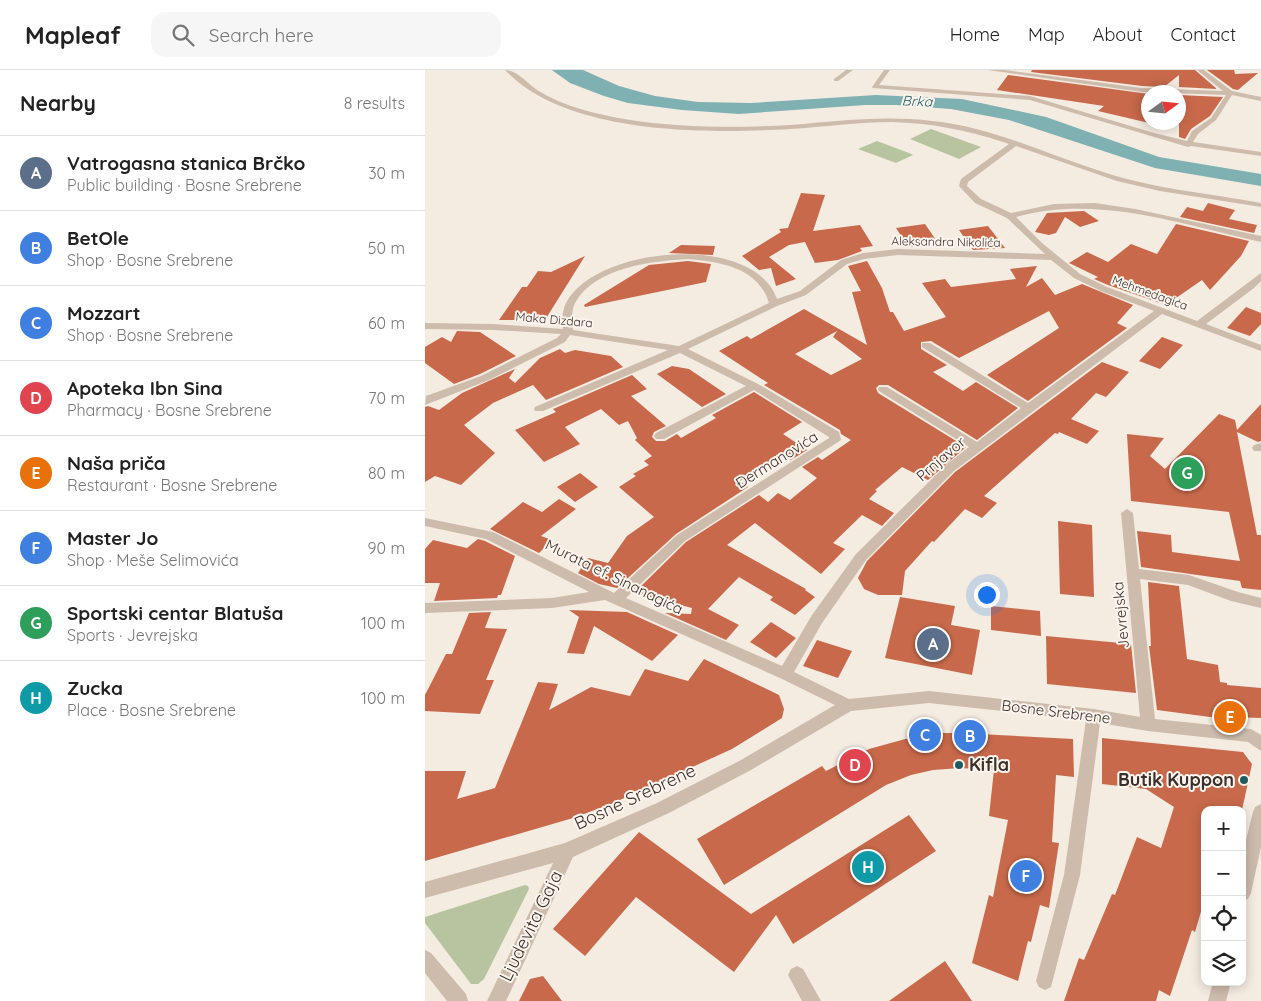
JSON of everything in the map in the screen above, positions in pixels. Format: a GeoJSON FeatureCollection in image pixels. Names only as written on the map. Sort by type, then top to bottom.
{"type":"FeatureCollection","features":[{"type":"Feature","properties":{"kind":"street"},"geometry":{"type":"LineString","coordinates":[[509,70],[529,88],[543,96],[593,114],[625,120],[686,127],[733,129],[790,127],[838,122],[908,121],[947,125],[1017,142],[1101,174],[1130,182],[1194,196],[1261,205]]}},
{"type":"Feature","properties":{"kind":"street"},"geometry":{"type":"LineString","coordinates":[[836,80],[850,70]]}},
{"type":"Feature","properties":{"kind":"street"},"geometry":{"type":"LineString","coordinates":[[887,70],[875,87],[1030,98],[1058,104],[1151,135],[1189,145],[1261,154]]}},
{"type":"Feature","properties":{"kind":"street"},"geometry":{"type":"LineString","coordinates":[[991,70],[1142,90],[1230,93],[1260,99]]}},
{"type":"Feature","properties":{"kind":"street"},"geometry":{"type":"LineString","coordinates":[[1199,70],[1230,93]]}},
{"type":"Feature","properties":{"kind":"street"},"geometry":{"type":"LineString","coordinates":[[1189,145],[1195,133],[1215,119],[1230,93]]}},
{"type":"Feature","properties":{"kind":"street"},"geometry":{"type":"LineString","coordinates":[[1017,142],[964,181],[963,186],[970,196],[983,205],[1010,216],[1054,206],[1085,204],[1115,206],[1261,239]]}},
{"type":"Feature","properties":{"kind":"street","name":"Mehmedagića"},"geometry":{"type":"LineString","coordinates":[[1010,216],[1039,245],[1077,276],[1103,289],[1261,348]]}},
{"type":"Feature","properties":{"kind":"street","name":"Aleksandra Nikolića"},"geometry":{"type":"LineString","coordinates":[[539,409],[681,350],[774,304],[803,293],[844,262],[863,256],[897,252],[1054,257]]}},
{"type":"Feature","properties":{"kind":"street"},"geometry":{"type":"LineString","coordinates":[[425,402],[430,398],[485,378],[561,340],[568,332],[566,315],[573,299],[588,284],[608,272],[633,263],[660,258],[688,256],[738,266],[757,276],[763,282],[769,289],[774,304]]}},
{"type":"Feature","properties":{"kind":"street"},"geometry":{"type":"LineString","coordinates":[[1199,324],[1251,286],[1261,276]]}},
{"type":"Feature","properties":{"kind":"street","name":"Prnjavor"},"geometry":{"type":"LineString","coordinates":[[785,674],[817,619],[861,557],[950,468],[1162,310]]}},
{"type":"Feature","properties":{"kind":"street","name":"Maka Dizdara"},"geometry":{"type":"LineString","coordinates":[[425,326],[494,327],[568,332],[681,350]]}},
{"type":"Feature","properties":{"kind":"street"},"geometry":{"type":"LineString","coordinates":[[926,346],[1028,408]]}},
{"type":"Feature","properties":{"kind":"street","name":"Đermanovića"},"geometry":{"type":"LineString","coordinates":[[611,597],[681,538],[835,440],[835,436],[754,386],[681,350]]}},
{"type":"Feature","properties":{"kind":"street"},"geometry":{"type":"LineString","coordinates":[[660,436],[754,386]]}},
{"type":"Feature","properties":{"kind":"street"},"geometry":{"type":"LineString","coordinates":[[883,389],[977,447]]}},
{"type":"Feature","properties":{"kind":"street"},"geometry":{"type":"LineString","coordinates":[[1127,513],[1133,573]]}},
{"type":"Feature","properties":{"kind":"street","name":"Murata ef. Sinanagića"},"geometry":{"type":"LineString","coordinates":[[425,522],[489,535],[611,597],[785,674]]}},
{"type":"Feature","properties":{"kind":"street","name":"Jevrejska"},"geometry":{"type":"LineString","coordinates":[[1148,725],[1133,573],[1189,580],[1261,603]]}},
{"type":"Feature","properties":{"kind":"street"},"geometry":{"type":"LineString","coordinates":[[425,608],[552,603],[611,597]]}},
{"type":"Feature","properties":{"kind":"street"},"geometry":{"type":"LineString","coordinates":[[785,674],[848,705]]}},
{"type":"Feature","properties":{"kind":"street","name":"Bosne Srebrene"},"geometry":{"type":"LineString","coordinates":[[425,890],[567,850],[663,808],[746,765],[848,705],[929,697],[1251,736],[1261,744]]}},
{"type":"Feature","properties":{"kind":"street"},"geometry":{"type":"LineString","coordinates":[[1045,982],[1072,876],[1094,716]]}},
{"type":"Feature","properties":{"kind":"street"},"geometry":{"type":"LineString","coordinates":[[1246,876],[1261,812]]}},
{"type":"Feature","properties":{"kind":"street","name":"Ljudevita Gaja"},"geometry":{"type":"LineString","coordinates":[[495,1001],[567,850]]}},
{"type":"Feature","properties":{"kind":"street"},"geometry":{"type":"LineString","coordinates":[[425,959],[459,1001]]}},
{"type":"Feature","properties":{"kind":"street"},"geometry":{"type":"LineString","coordinates":[[797,975],[812,1001]]}},
{"type":"Feature","properties":{"kind":"street"},"geometry":{"type":"LineString","coordinates":[[1217,1001],[1220,986]]}},
{"type":"Feature","properties":{"kind":"green space"},"geometry":{"type":"Polygon","coordinates":[[[931,129],[981,147],[959,159],[910,139],[931,129]]]}},
{"type":"Feature","properties":{"kind":"green space"},"geometry":{"type":"Polygon","coordinates":[[[877,141],[913,155],[896,163],[858,149],[877,141]]]}},
{"type":"Feature","properties":{"kind":"green space"},"geometry":{"type":"Polygon","coordinates":[[[525,885],[529,889],[484,979],[478,984],[471,984],[425,923],[425,917],[525,885]]]}},
{"type":"Feature","properties":{"kind":"water","name":"Brka"},"geometry":{"type":"Polygon","coordinates":[[[552,70],[583,70],[619,86],[655,96],[698,102],[751,103],[876,95],[962,99],[1046,117],[1159,157],[1261,174],[1261,186],[1155,168],[1009,120],[951,109],[865,105],[739,114],[682,110],[628,103],[604,96],[570,83],[552,70]]]}},
{"type":"Feature","properties":{"kind":"building"},"geometry":{"type":"Polygon","coordinates":[[[1032,70],[1195,70],[1217,89],[1186,87],[1186,85],[1179,85],[1179,75],[1166,85],[1141,86],[1031,72],[1032,70]]]}},
{"type":"Feature","properties":{"kind":"building"},"geometry":{"type":"Polygon","coordinates":[[[1207,70],[1234,70],[1235,74],[1258,73],[1238,90],[1233,89],[1207,70]]]}},
{"type":"Feature","properties":{"kind":"building"},"geometry":{"type":"Polygon","coordinates":[[[1008,75],[1141,93],[1141,121],[1098,111],[1104,106],[997,90],[1008,75]]]}},
{"type":"Feature","properties":{"kind":"building"},"geometry":{"type":"Polygon","coordinates":[[[1186,95],[1223,97],[1210,116],[1191,129],[1185,139],[1179,137],[1179,130],[1186,130],[1186,95]]]}},
{"type":"Feature","properties":{"kind":"building"},"geometry":{"type":"Polygon","coordinates":[[[801,193],[825,195],[813,231],[860,225],[873,246],[860,248],[862,251],[838,260],[815,263],[805,242],[789,245],[769,257],[796,279],[776,286],[771,268],[759,270],[742,256],[781,232],[779,229],[788,228],[801,193]]]}},
{"type":"Feature","properties":{"kind":"building"},"geometry":{"type":"Polygon","coordinates":[[[1208,203],[1235,210],[1229,219],[1257,225],[1254,233],[1180,217],[1187,207],[1203,211],[1208,203]]]}},
{"type":"Feature","properties":{"kind":"building"},"geometry":{"type":"Polygon","coordinates":[[[1084,211],[1099,221],[1080,227],[1065,217],[1056,233],[1049,235],[1035,232],[1047,213],[1084,211]]]}},
{"type":"Feature","properties":{"kind":"building"},"geometry":{"type":"Polygon","coordinates":[[[925,224],[940,246],[908,247],[896,228],[925,224]]]}},
{"type":"Feature","properties":{"kind":"building"},"geometry":{"type":"Polygon","coordinates":[[[1176,224],[1249,241],[1241,256],[1210,290],[1202,280],[1166,305],[1094,279],[1098,277],[1069,263],[1087,252],[1108,262],[1131,244],[1157,254],[1176,224]]]}},
{"type":"Feature","properties":{"kind":"building"},"geometry":{"type":"Polygon","coordinates":[[[988,226],[1005,248],[973,250],[959,230],[988,226]]]}},
{"type":"Feature","properties":{"kind":"building"},"geometry":{"type":"Polygon","coordinates":[[[681,245],[715,246],[713,255],[669,253],[681,245]]]}},
{"type":"Feature","properties":{"kind":"building"},"geometry":{"type":"Polygon","coordinates":[[[585,256],[545,320],[499,320],[522,287],[527,287],[538,271],[551,272],[585,256]]]}},
{"type":"Feature","properties":{"kind":"building"},"geometry":{"type":"Polygon","coordinates":[[[688,261],[711,264],[706,282],[585,307],[584,305],[649,265],[688,261]]]}},
{"type":"Feature","properties":{"kind":"building"},"geometry":{"type":"Polygon","coordinates":[[[867,261],[882,288],[890,312],[893,312],[904,331],[946,317],[922,283],[945,279],[951,287],[1016,279],[1010,269],[1037,266],[1026,287],[1042,278],[1055,295],[1082,284],[1133,305],[1117,323],[1127,328],[1028,401],[987,375],[1059,328],[1049,311],[959,358],[931,341],[921,342],[921,349],[947,365],[933,372],[963,391],[976,382],[1018,408],[977,440],[888,385],[879,385],[876,388],[878,393],[966,447],[928,480],[902,467],[875,490],[877,491],[869,499],[894,513],[882,526],[862,515],[833,543],[845,549],[821,574],[755,523],[727,545],[806,589],[815,597],[795,615],[770,600],[773,597],[739,577],[708,609],[739,625],[726,640],[665,613],[691,614],[692,608],[634,593],[686,542],[759,495],[768,502],[778,493],[790,500],[817,478],[802,467],[818,457],[822,460],[851,440],[841,434],[840,430],[764,385],[768,383],[719,351],[747,336],[751,339],[804,309],[867,345],[852,292],[861,291],[848,266],[867,261]],[[837,331],[795,354],[831,375],[862,359],[833,337],[837,331]]]}},
{"type":"Feature","properties":{"kind":"building"},"geometry":{"type":"Polygon","coordinates":[[[1246,307],[1261,313],[1261,324],[1250,336],[1227,328],[1246,307]]]}},
{"type":"Feature","properties":{"kind":"building"},"geometry":{"type":"Polygon","coordinates":[[[457,331],[480,332],[516,356],[480,374],[454,384],[425,363],[425,347],[442,337],[451,342],[457,331]]]}},
{"type":"Feature","properties":{"kind":"building"},"geometry":{"type":"Polygon","coordinates":[[[1162,337],[1183,345],[1160,369],[1139,361],[1162,337]]]}},
{"type":"Feature","properties":{"kind":"building"},"geometry":{"type":"Polygon","coordinates":[[[560,349],[565,353],[575,350],[611,356],[623,367],[546,400],[533,385],[493,403],[464,425],[495,453],[461,485],[435,476],[425,482],[425,407],[428,406],[439,410],[462,393],[515,369],[509,378],[515,383],[540,358],[560,349]]]}},
{"type":"Feature","properties":{"kind":"building"},"geometry":{"type":"Polygon","coordinates":[[[1102,362],[1129,372],[1106,397],[1096,393],[1071,419],[1099,431],[1087,444],[1059,432],[1058,434],[1055,433],[984,496],[997,503],[982,518],[965,509],[934,542],[932,541],[905,571],[902,595],[878,595],[864,589],[858,578],[867,561],[955,472],[1102,362]]]}},
{"type":"Feature","properties":{"kind":"building"},"geometry":{"type":"Polygon","coordinates":[[[672,366],[689,369],[726,394],[702,407],[657,374],[672,366]]]}},
{"type":"Feature","properties":{"kind":"building"},"geometry":{"type":"Polygon","coordinates":[[[632,375],[647,389],[631,396],[666,426],[654,432],[652,437],[656,441],[665,441],[677,434],[681,438],[716,418],[712,415],[754,392],[802,422],[783,434],[807,450],[791,460],[783,454],[740,481],[748,487],[676,534],[617,588],[599,584],[578,573],[588,558],[608,563],[627,536],[654,517],[619,487],[636,476],[633,474],[649,465],[644,461],[652,456],[635,440],[637,438],[628,421],[619,425],[601,409],[565,427],[580,444],[544,462],[515,430],[556,412],[553,409],[632,375]]]}},
{"type":"Feature","properties":{"kind":"building"},"geometry":{"type":"Polygon","coordinates":[[[1261,404],[1261,441],[1258,442],[1237,432],[1257,535],[1261,535],[1261,590],[1242,588],[1240,581],[1141,567],[1137,531],[1171,535],[1172,552],[1240,561],[1229,512],[1131,501],[1127,434],[1164,438],[1150,456],[1165,469],[1219,414],[1235,420],[1237,430],[1261,404]]]}},
{"type":"Feature","properties":{"kind":"building"},"geometry":{"type":"Polygon","coordinates":[[[580,473],[598,487],[575,502],[557,487],[580,473]]]}},
{"type":"Feature","properties":{"kind":"building"},"geometry":{"type":"Polygon","coordinates":[[[559,499],[576,509],[541,536],[552,540],[539,553],[490,529],[523,502],[542,512],[559,499]]]}},
{"type":"Feature","properties":{"kind":"building"},"geometry":{"type":"Polygon","coordinates":[[[1058,521],[1092,525],[1094,597],[1060,594],[1058,521]]]}},
{"type":"Feature","properties":{"kind":"building"},"geometry":{"type":"Polygon","coordinates":[[[478,539],[515,556],[501,595],[498,595],[497,598],[434,601],[440,583],[425,583],[425,549],[433,540],[467,548],[478,539]]]}},
{"type":"Feature","properties":{"kind":"building"},"geometry":{"type":"Polygon","coordinates":[[[1148,582],[1179,586],[1187,659],[1218,665],[1220,682],[1227,683],[1227,685],[1261,688],[1261,718],[1233,717],[1233,720],[1157,710],[1149,646],[1151,646],[1148,582]]]}},
{"type":"Feature","properties":{"kind":"building"},"geometry":{"type":"Polygon","coordinates":[[[900,597],[955,606],[951,625],[980,630],[972,675],[885,658],[900,597]]]}},
{"type":"Feature","properties":{"kind":"building"},"geometry":{"type":"Polygon","coordinates":[[[991,606],[1040,611],[1041,636],[991,630],[991,606]]]}},
{"type":"Feature","properties":{"kind":"building"},"geometry":{"type":"Polygon","coordinates":[[[569,610],[627,612],[678,635],[652,661],[594,626],[584,654],[567,653],[579,617],[569,610]]]}},
{"type":"Feature","properties":{"kind":"building"},"geometry":{"type":"Polygon","coordinates":[[[491,612],[485,628],[507,629],[486,680],[494,680],[480,714],[425,711],[425,695],[446,654],[452,654],[469,613],[491,612]]]}},
{"type":"Feature","properties":{"kind":"building"},"geometry":{"type":"Polygon","coordinates":[[[771,622],[796,638],[776,658],[750,642],[771,622]]]}},
{"type":"Feature","properties":{"kind":"building"},"geometry":{"type":"Polygon","coordinates":[[[1046,636],[1131,644],[1136,693],[1047,684],[1046,636]]]}},
{"type":"Feature","properties":{"kind":"building"},"geometry":{"type":"Polygon","coordinates":[[[817,640],[852,651],[838,678],[803,666],[817,640]]]}},
{"type":"Feature","properties":{"kind":"building"},"geometry":{"type":"Polygon","coordinates":[[[704,659],[779,695],[784,709],[782,718],[732,749],[611,804],[573,818],[425,861],[425,771],[466,771],[457,799],[495,788],[538,682],[558,684],[549,710],[591,687],[630,696],[645,669],[688,681],[704,659]]]}},
{"type":"Feature","properties":{"kind":"building"},"geometry":{"type":"Polygon","coordinates":[[[927,733],[1073,739],[1074,777],[1056,775],[1052,842],[1059,843],[1049,908],[1040,905],[1031,942],[1028,941],[1018,981],[972,963],[989,895],[993,897],[1008,820],[989,816],[994,770],[960,768],[933,770],[911,775],[886,785],[724,885],[697,839],[822,766],[826,771],[869,749],[927,733]]]}},
{"type":"Feature","properties":{"kind":"building"},"geometry":{"type":"Polygon","coordinates":[[[1102,738],[1243,752],[1252,764],[1243,806],[1201,806],[1201,912],[1195,932],[1192,930],[1170,996],[1159,990],[1156,1001],[1064,1001],[1079,958],[1084,960],[1112,894],[1115,895],[1137,837],[1161,848],[1174,807],[1146,789],[1102,784],[1102,738]]]}},
{"type":"Feature","properties":{"kind":"building"},"geometry":{"type":"Polygon","coordinates":[[[909,815],[936,851],[793,944],[776,915],[734,972],[636,897],[585,956],[553,929],[639,832],[751,914],[909,815]]]}},
{"type":"Feature","properties":{"kind":"building"},"geometry":{"type":"Polygon","coordinates":[[[945,961],[972,1001],[889,1001],[945,961]]]}},
{"type":"Feature","properties":{"kind":"building"},"geometry":{"type":"Polygon","coordinates":[[[543,976],[562,1001],[519,1001],[530,979],[543,976]]]}},
{"type":"Feature","properties":{"kind":"place","name":"Sportski centar Blatuša"},"geometry":{"type":"Point","coordinates":[1187,473]}},
{"type":"Feature","properties":{"kind":"place","name":"Vatrogasna stanica Brčko"},"geometry":{"type":"Point","coordinates":[933,644]}},
{"type":"Feature","properties":{"kind":"place","name":"Naša priča"},"geometry":{"type":"Point","coordinates":[1230,717]}},
{"type":"Feature","properties":{"kind":"place","name":"Mozzart"},"geometry":{"type":"Point","coordinates":[925,735]}},
{"type":"Feature","properties":{"kind":"place","name":"BetOle"},"geometry":{"type":"Point","coordinates":[970,736]}},
{"type":"Feature","properties":{"kind":"place","name":"Apoteka Ibn Sina"},"geometry":{"type":"Point","coordinates":[855,765]}},
{"type":"Feature","properties":{"kind":"place","name":"Kifla"},"geometry":{"type":"Point","coordinates":[959,765]}},
{"type":"Feature","properties":{"kind":"place","name":"Butik Kuppon"},"geometry":{"type":"Point","coordinates":[1244,780]}},
{"type":"Feature","properties":{"kind":"place","name":"Zucka"},"geometry":{"type":"Point","coordinates":[868,867]}},
{"type":"Feature","properties":{"kind":"place","name":"Master Jo"},"geometry":{"type":"Point","coordinates":[1026,876]}}]}
